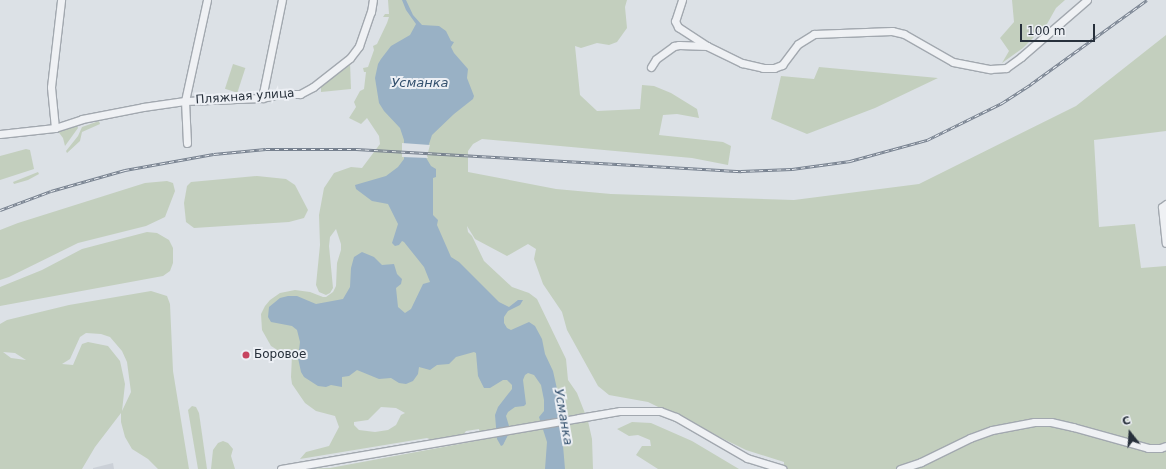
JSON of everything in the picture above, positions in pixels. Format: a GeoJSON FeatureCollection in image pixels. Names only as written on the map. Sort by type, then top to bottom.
{"type":"FeatureCollection","features":[{"type":"Feature","properties":{"kind":"street"},"geometry":{"type":"LineString","coordinates":[[55,128],[51,87],[61,0]]}},
{"type":"Feature","properties":{"kind":"street"},"geometry":{"type":"LineString","coordinates":[[187,143],[184,101],[207,0]]}},
{"type":"Feature","properties":{"kind":"street"},"geometry":{"type":"LineString","coordinates":[[262,98],[282,0]]}},
{"type":"Feature","properties":{"kind":"street","name":"Пляжная улица"},"geometry":{"type":"LineString","coordinates":[[0,134],[55,128],[82,119],[135,108],[184,101],[262,98],[279,94],[300,94],[313,87],[350,58],[359,46],[372,12],[373,0]]}},
{"type":"Feature","properties":{"kind":"street"},"geometry":{"type":"LineString","coordinates":[[682,0],[675,21],[678,27],[707,46],[742,63],[763,68],[774,68],[782,65],[798,44],[814,34],[892,31],[904,34],[953,62],[990,69],[1006,68],[1021,57],[1087,0]]}},
{"type":"Feature","properties":{"kind":"street"},"geometry":{"type":"LineString","coordinates":[[651,67],[656,59],[674,46],[707,46]]}},
{"type":"Feature","properties":{"kind":"street"},"geometry":{"type":"LineString","coordinates":[[1165,204],[1162,207],[1166,243]]}},
{"type":"Feature","properties":{"kind":"street"},"geometry":{"type":"LineString","coordinates":[[281,469],[620,411],[660,411],[676,417],[747,458],[782,469]]}},
{"type":"Feature","properties":{"kind":"street"},"geometry":{"type":"LineString","coordinates":[[900,469],[921,462],[970,438],[992,430],[1034,422],[1051,422],[1148,448],[1160,448],[1166,446]]}},
{"type":"Feature","properties":{"kind":"shaded area"},"geometry":{"type":"Polygon","coordinates":[[[113,463],[114,469],[93,469],[93,468],[113,463]]]}},
{"type":"Feature","properties":{"kind":"green space"},"geometry":{"type":"Polygon","coordinates":[[[388,0],[627,0],[625,7],[627,28],[617,42],[609,45],[597,43],[581,48],[575,46],[580,95],[597,111],[640,109],[642,85],[654,86],[671,93],[697,109],[699,118],[677,114],[663,115],[659,135],[723,142],[731,146],[728,165],[692,158],[482,139],[473,144],[468,151],[468,172],[556,189],[611,194],[794,200],[919,184],[1076,106],[1166,35],[1166,131],[1094,140],[1099,227],[1135,224],[1141,268],[1166,266],[1166,469],[784,469],[784,462],[746,450],[648,402],[609,395],[598,386],[567,330],[562,312],[543,284],[534,259],[536,249],[528,244],[507,256],[475,239],[467,226],[468,232],[472,236],[484,261],[512,287],[529,293],[537,299],[566,359],[568,380],[577,393],[588,421],[592,439],[593,469],[303,469],[330,468],[481,440],[479,429],[466,431],[463,435],[437,442],[427,438],[300,459],[306,452],[329,446],[339,427],[335,416],[316,411],[305,403],[292,384],[292,355],[290,352],[279,351],[271,346],[262,330],[261,314],[270,300],[280,293],[295,290],[310,292],[326,297],[333,292],[336,286],[337,263],[341,250],[341,244],[336,229],[330,237],[329,246],[333,288],[330,293],[326,295],[319,292],[316,285],[320,245],[319,215],[324,188],[334,173],[351,167],[362,168],[380,144],[379,136],[367,118],[361,124],[349,118],[356,107],[354,102],[360,91],[364,89],[366,72],[364,72],[363,68],[368,67],[374,50],[373,46],[377,44],[389,17],[383,17],[385,14],[389,14],[388,0]],[[381,407],[368,420],[354,422],[354,425],[359,430],[375,432],[388,430],[396,425],[401,415],[405,413],[396,408],[381,407]]]}},
{"type":"Feature","properties":{"kind":"green space"},"geometry":{"type":"Polygon","coordinates":[[[1012,0],[1065,0],[1056,8],[1047,24],[1023,48],[1002,63],[1009,51],[1000,38],[1014,22],[1012,0]]]}},
{"type":"Feature","properties":{"kind":"green space"},"geometry":{"type":"Polygon","coordinates":[[[350,62],[351,89],[321,92],[321,83],[350,62]]]}},
{"type":"Feature","properties":{"kind":"green space"},"geometry":{"type":"Polygon","coordinates":[[[233,64],[245,68],[237,93],[225,89],[233,64]]]}},
{"type":"Feature","properties":{"kind":"green space"},"geometry":{"type":"Polygon","coordinates":[[[819,67],[938,78],[875,108],[807,134],[771,119],[781,76],[814,79],[819,67]]]}},
{"type":"Feature","properties":{"kind":"green space"},"geometry":{"type":"Polygon","coordinates":[[[99,121],[100,124],[82,132],[80,141],[67,153],[66,151],[78,136],[82,127],[99,121]]]}},
{"type":"Feature","properties":{"kind":"green space"},"geometry":{"type":"Polygon","coordinates":[[[77,125],[78,128],[65,146],[63,138],[57,130],[77,125]]]}},
{"type":"Feature","properties":{"kind":"green space"},"geometry":{"type":"Polygon","coordinates":[[[26,149],[30,150],[34,169],[0,180],[0,156],[26,149]]]}},
{"type":"Feature","properties":{"kind":"green space"},"geometry":{"type":"Polygon","coordinates":[[[38,172],[39,174],[28,180],[14,184],[13,182],[38,172]]]}},
{"type":"Feature","properties":{"kind":"green space"},"geometry":{"type":"Polygon","coordinates":[[[257,176],[286,179],[295,185],[308,210],[304,218],[289,222],[194,228],[186,222],[184,203],[187,186],[191,182],[257,176]]]}},
{"type":"Feature","properties":{"kind":"green space"},"geometry":{"type":"Polygon","coordinates":[[[167,181],[173,183],[175,191],[165,217],[146,226],[78,243],[0,280],[0,230],[145,183],[167,181]]]}},
{"type":"Feature","properties":{"kind":"green space"},"geometry":{"type":"Polygon","coordinates":[[[147,232],[157,233],[169,240],[173,248],[173,263],[170,271],[163,276],[0,306],[0,287],[42,270],[82,249],[147,232]]]}},
{"type":"Feature","properties":{"kind":"green space"},"geometry":{"type":"Polygon","coordinates":[[[151,291],[167,296],[170,304],[173,371],[189,469],[158,469],[148,459],[132,449],[125,437],[121,422],[121,413],[95,447],[82,469],[0,469],[0,324],[7,320],[69,305],[151,291]],[[86,333],[80,337],[70,359],[62,364],[73,365],[82,344],[88,342],[108,346],[120,361],[125,384],[122,411],[131,392],[127,362],[122,351],[110,337],[101,334],[86,333]],[[3,352],[11,358],[26,360],[15,353],[3,352]]]}},
{"type":"Feature","properties":{"kind":"green space"},"geometry":{"type":"Polygon","coordinates":[[[192,406],[196,407],[199,413],[207,469],[198,469],[188,410],[192,406]]]}},
{"type":"Feature","properties":{"kind":"green space"},"geometry":{"type":"Polygon","coordinates":[[[632,422],[651,423],[692,441],[739,469],[658,469],[636,455],[642,446],[651,446],[650,440],[638,435],[629,436],[617,429],[632,422]]]}},
{"type":"Feature","properties":{"kind":"green space"},"geometry":{"type":"Polygon","coordinates":[[[223,441],[228,443],[233,449],[231,456],[235,469],[211,469],[213,450],[218,443],[223,441]]]}},
{"type":"Feature","properties":{"kind":"water","name":"Усманка"},"geometry":{"type":"Polygon","coordinates":[[[402,0],[406,0],[413,15],[422,25],[439,26],[446,31],[451,41],[454,42],[451,47],[454,53],[468,69],[467,78],[474,96],[473,99],[454,114],[432,135],[425,156],[431,166],[436,169],[436,177],[433,178],[433,215],[438,220],[437,225],[451,257],[459,262],[499,302],[509,307],[518,300],[523,300],[520,305],[508,311],[504,317],[504,323],[507,328],[511,330],[529,322],[535,326],[542,339],[545,354],[553,371],[559,398],[565,469],[545,469],[547,442],[539,417],[544,411],[544,400],[541,385],[534,375],[528,373],[525,375],[523,380],[526,404],[524,406],[515,407],[508,412],[506,416],[509,426],[508,435],[501,446],[497,439],[495,415],[498,407],[512,389],[512,385],[507,380],[503,380],[490,388],[484,388],[478,376],[476,353],[474,352],[456,357],[449,364],[437,365],[430,370],[419,367],[418,374],[413,381],[406,384],[399,383],[391,378],[379,379],[357,370],[349,376],[342,377],[342,387],[331,385],[326,387],[318,386],[304,377],[301,372],[298,358],[300,342],[297,330],[292,326],[271,322],[268,317],[269,307],[280,298],[288,296],[297,296],[316,304],[343,299],[350,287],[351,268],[354,257],[362,252],[374,257],[382,265],[394,264],[397,274],[402,279],[401,284],[396,288],[398,307],[405,313],[411,309],[423,284],[430,282],[424,267],[404,242],[402,241],[399,245],[395,246],[392,243],[398,224],[388,204],[372,201],[356,189],[355,185],[386,176],[398,167],[404,159],[404,140],[400,128],[384,111],[379,103],[375,78],[378,64],[381,59],[391,46],[410,35],[416,24],[406,10],[402,0]]]}},
{"type":"Feature","properties":{"kind":"pier"},"geometry":{"type":"Polygon","coordinates":[[[402,143],[430,145],[427,156],[428,158],[402,157],[402,143]]]}},
{"type":"Feature","properties":{"kind":"railway"},"geometry":{"type":"LineString","coordinates":[[0,210],[51,191],[125,170],[214,154],[266,149],[356,149],[741,171],[792,169],[850,161],[927,140],[1002,103],[1031,84],[1147,0]]}},
{"type":"Feature","properties":{"kind":"place","name":"Боровое"},"geometry":{"type":"Point","coordinates":[246,355]}}]}
